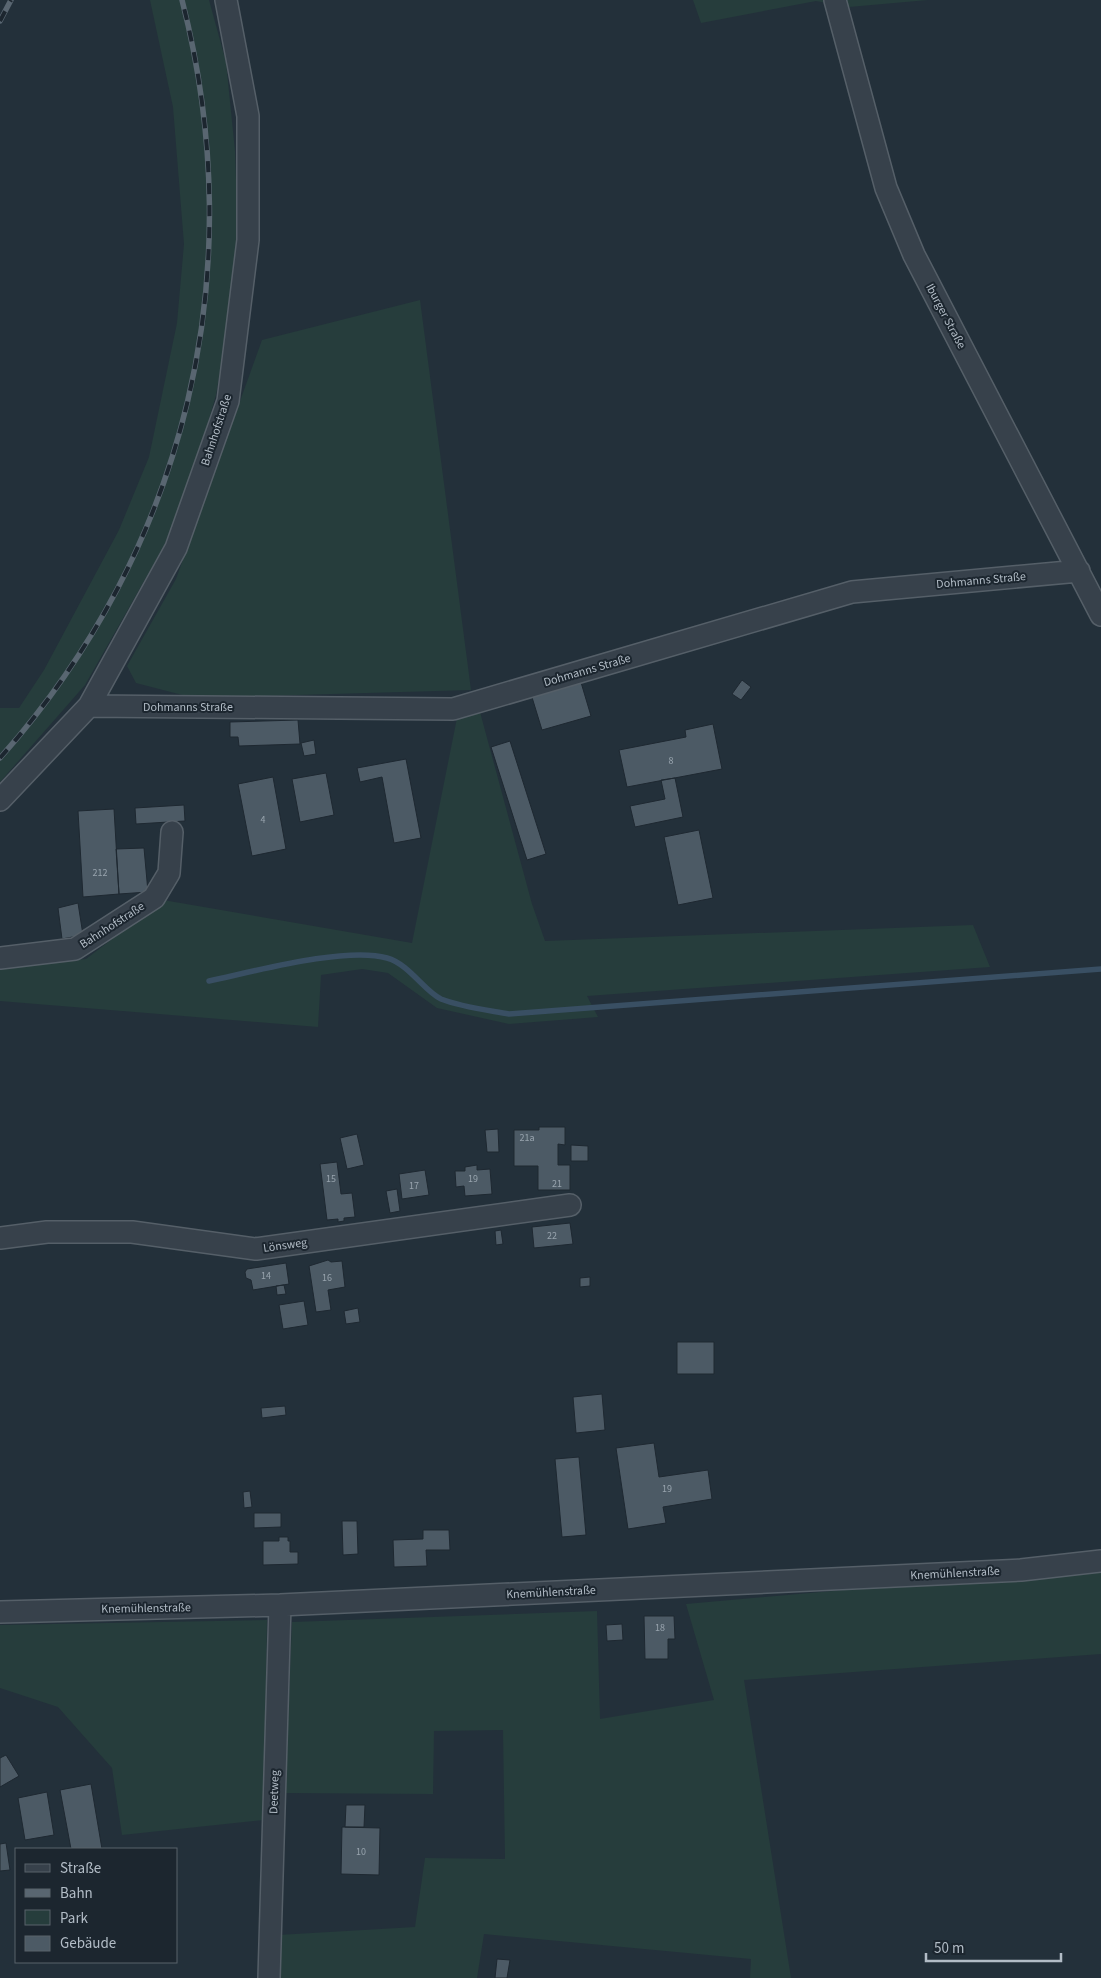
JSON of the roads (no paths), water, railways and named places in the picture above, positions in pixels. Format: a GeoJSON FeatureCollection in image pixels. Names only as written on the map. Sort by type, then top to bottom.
{"type":"FeatureCollection","features":[{"type":"Feature","properties":{"kind":"street","name":"Bahnhofstraße"},"geometry":{"type":"LineString","coordinates":[[0,800],[89,706],[176,548],[228,401],[248,240],[248,126],[226,0]]}},
{"type":"Feature","properties":{"kind":"street","name":"Iburger Straße"},"geometry":{"type":"LineString","coordinates":[[835,0],[889,197],[919,264],[1101,615]]}},
{"type":"Feature","properties":{"kind":"street","name":"Dohmanns Straße"},"geometry":{"type":"LineString","coordinates":[[89,706],[453,709],[852,592],[1079,571]]}},
{"type":"Feature","properties":{"kind":"street","name":"Bahnhofstraße"},"geometry":{"type":"LineString","coordinates":[[0,958],[74,949],[154,898],[169,873],[172,832]]}},
{"type":"Feature","properties":{"kind":"street","name":"Lönsweg"},"geometry":{"type":"LineString","coordinates":[[0,1238],[47,1232],[132,1232],[256,1249],[570,1205]]}},
{"type":"Feature","properties":{"kind":"street","name":"Knemühlenstraße"},"geometry":{"type":"LineString","coordinates":[[0,1612],[280,1605],[1021,1570],[1101,1561]]}},
{"type":"Feature","properties":{"kind":"street","name":"Deetweg"},"geometry":{"type":"LineString","coordinates":[[269,1978],[280,1605]]}},
{"type":"Feature","properties":{"kind":"waterway"},"geometry":{"type":"LineString","coordinates":[[209,981],[299,962],[348,955],[369,955],[395,961],[441,999],[509,1014],[1101,969]]}},
{"type":"Feature","properties":{"kind":"railway"},"geometry":{"type":"LineString","coordinates":[[0,21],[11,0]]}},
{"type":"Feature","properties":{"kind":"railway"},"geometry":{"type":"LineString","coordinates":[[0,758],[64,676],[117,589],[158,498],[187,402],[204,304],[209,204],[202,102],[182,0]]}}]}
